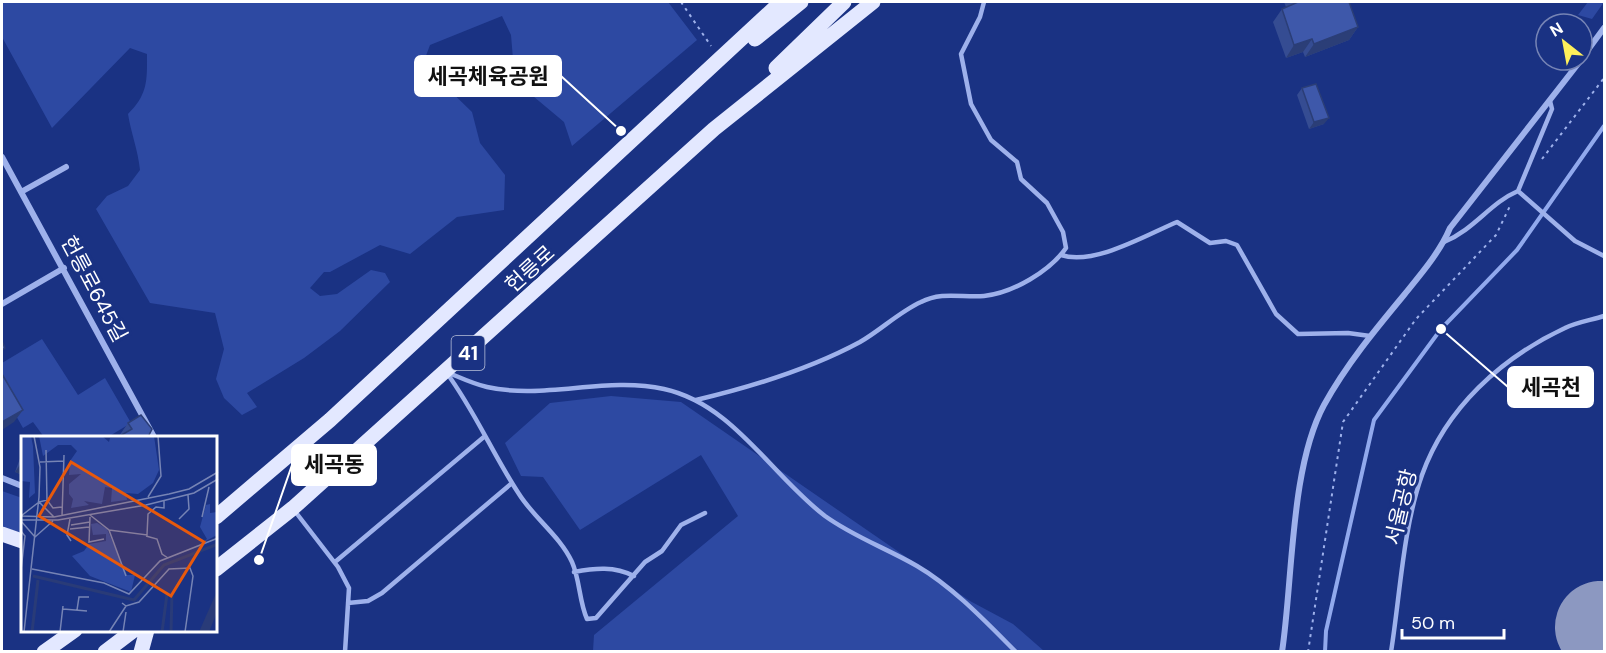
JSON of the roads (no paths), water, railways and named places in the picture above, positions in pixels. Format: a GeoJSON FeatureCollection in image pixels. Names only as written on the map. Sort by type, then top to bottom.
{"type":"FeatureCollection","features":[{"type":"Feature","properties":{"kind":"main road","name":"헌릉로"},"geometry":{"type":"LineString","coordinates":[[218,515],[330,420],[781,2]]}},
{"type":"Feature","properties":{"kind":"main road"},"geometry":{"type":"LineString","coordinates":[[670,106],[801,2]]}},
{"type":"Feature","properties":{"kind":"main road"},"geometry":{"type":"LineString","coordinates":[[714,129],[844,2]]}},
{"type":"Feature","properties":{"kind":"main road","name":"헌릉로"},"geometry":{"type":"LineString","coordinates":[[218,566],[293,508],[714,129],[873,2]]}},
{"type":"Feature","properties":{"kind":"main road"},"geometry":{"type":"LineString","coordinates":[[2,534],[21,541]]}},
{"type":"Feature","properties":{"kind":"main road"},"geometry":{"type":"LineString","coordinates":[[44,651],[72,632]]}},
{"type":"Feature","properties":{"kind":"main road"},"geometry":{"type":"LineString","coordinates":[[105,651],[131,632]]}},
{"type":"Feature","properties":{"kind":"main road"},"geometry":{"type":"LineString","coordinates":[[141,651],[146,632]]}},
{"type":"Feature","properties":{"kind":"street"},"geometry":{"type":"LineString","coordinates":[[1594,42],[1605,28]]}},
{"type":"Feature","properties":{"kind":"street"},"geometry":{"type":"LineString","coordinates":[[1282,651],[1297,515],[1313,432],[1323,406],[1356,354],[1444,242],[1450,228],[1571,72]]}},
{"type":"Feature","properties":{"kind":"street","name":"헌릉로645길"},"geometry":{"type":"LineString","coordinates":[[2,157],[153,436]]}},
{"type":"Feature","properties":{"kind":"street"},"geometry":{"type":"LineString","coordinates":[[21,192],[66,167]]}},
{"type":"Feature","properties":{"kind":"street"},"geometry":{"type":"LineString","coordinates":[[2,304],[64,268]]}},
{"type":"Feature","properties":{"kind":"street"},"geometry":{"type":"LineString","coordinates":[[2,478],[21,486]]}},
{"type":"Feature","properties":{"kind":"lane"},"geometry":{"type":"LineString","coordinates":[[696,400],[748,386],[839,352],[881,330],[921,302],[936,296],[984,296],[999,293],[1022,283],[1060,255],[1065,248],[1063,232],[1057,218],[1047,203],[1021,179],[1017,162],[991,140],[971,104],[961,54],[980,17],[984,2]]}},
{"type":"Feature","properties":{"kind":"lane"},"geometry":{"type":"LineString","coordinates":[[1444,242],[1463,234],[1506,196],[1518,191],[1552,109],[1550,101]]}},
{"type":"Feature","properties":{"kind":"lane"},"geometry":{"type":"LineString","coordinates":[[1518,191],[1575,241],[1605,256]]}},
{"type":"Feature","properties":{"kind":"lane"},"geometry":{"type":"LineString","coordinates":[[1060,255],[1069,258],[1094,255],[1177,222],[1210,243],[1226,241],[1236,245],[1276,314],[1298,334],[1348,333],[1370,336]]}},
{"type":"Feature","properties":{"kind":"lane","name":"서울공항"},"geometry":{"type":"LineString","coordinates":[[1391,651],[1410,528],[1422,476],[1443,430],[1477,386],[1526,350],[1567,327],[1605,316]]}},
{"type":"Feature","properties":{"kind":"lane"},"geometry":{"type":"LineString","coordinates":[[446,372],[487,387],[519,390],[631,386],[662,388],[696,400],[746,439],[775,471],[826,516],[856,536],[918,566],[1016,651]]}},
{"type":"Feature","properties":{"kind":"lane"},"geometry":{"type":"LineString","coordinates":[[446,372],[469,402],[484,436],[512,483],[565,550],[574,572],[587,620],[596,618],[645,562],[662,551],[681,525],[705,513]]}},
{"type":"Feature","properties":{"kind":"lane"},"geometry":{"type":"LineString","coordinates":[[334,562],[484,436]]}},
{"type":"Feature","properties":{"kind":"lane"},"geometry":{"type":"LineString","coordinates":[[348,603],[368,601],[382,593],[512,483]]}},
{"type":"Feature","properties":{"kind":"lane"},"geometry":{"type":"LineString","coordinates":[[293,508],[334,562],[349,588],[345,651]]}},
{"type":"Feature","properties":{"kind":"lane"},"geometry":{"type":"LineString","coordinates":[[574,572],[596,568],[613,569],[634,576]]}},
{"type":"Feature","properties":{"kind":"waterway"},"geometry":{"type":"LineString","coordinates":[[1325,652],[1326,631],[1374,420],[1441,329],[1517,250],[1604,126]]}},
{"type":"Feature","properties":{"kind":"place","name":"세곡체육공원"},"geometry":{"type":"Point","coordinates":[621,131]}},
{"type":"Feature","properties":{"kind":"place","name":"세곡천"},"geometry":{"type":"Point","coordinates":[1441,329]}},
{"type":"Feature","properties":{"kind":"place","name":"세곡동"},"geometry":{"type":"Point","coordinates":[259,560]}}]}
